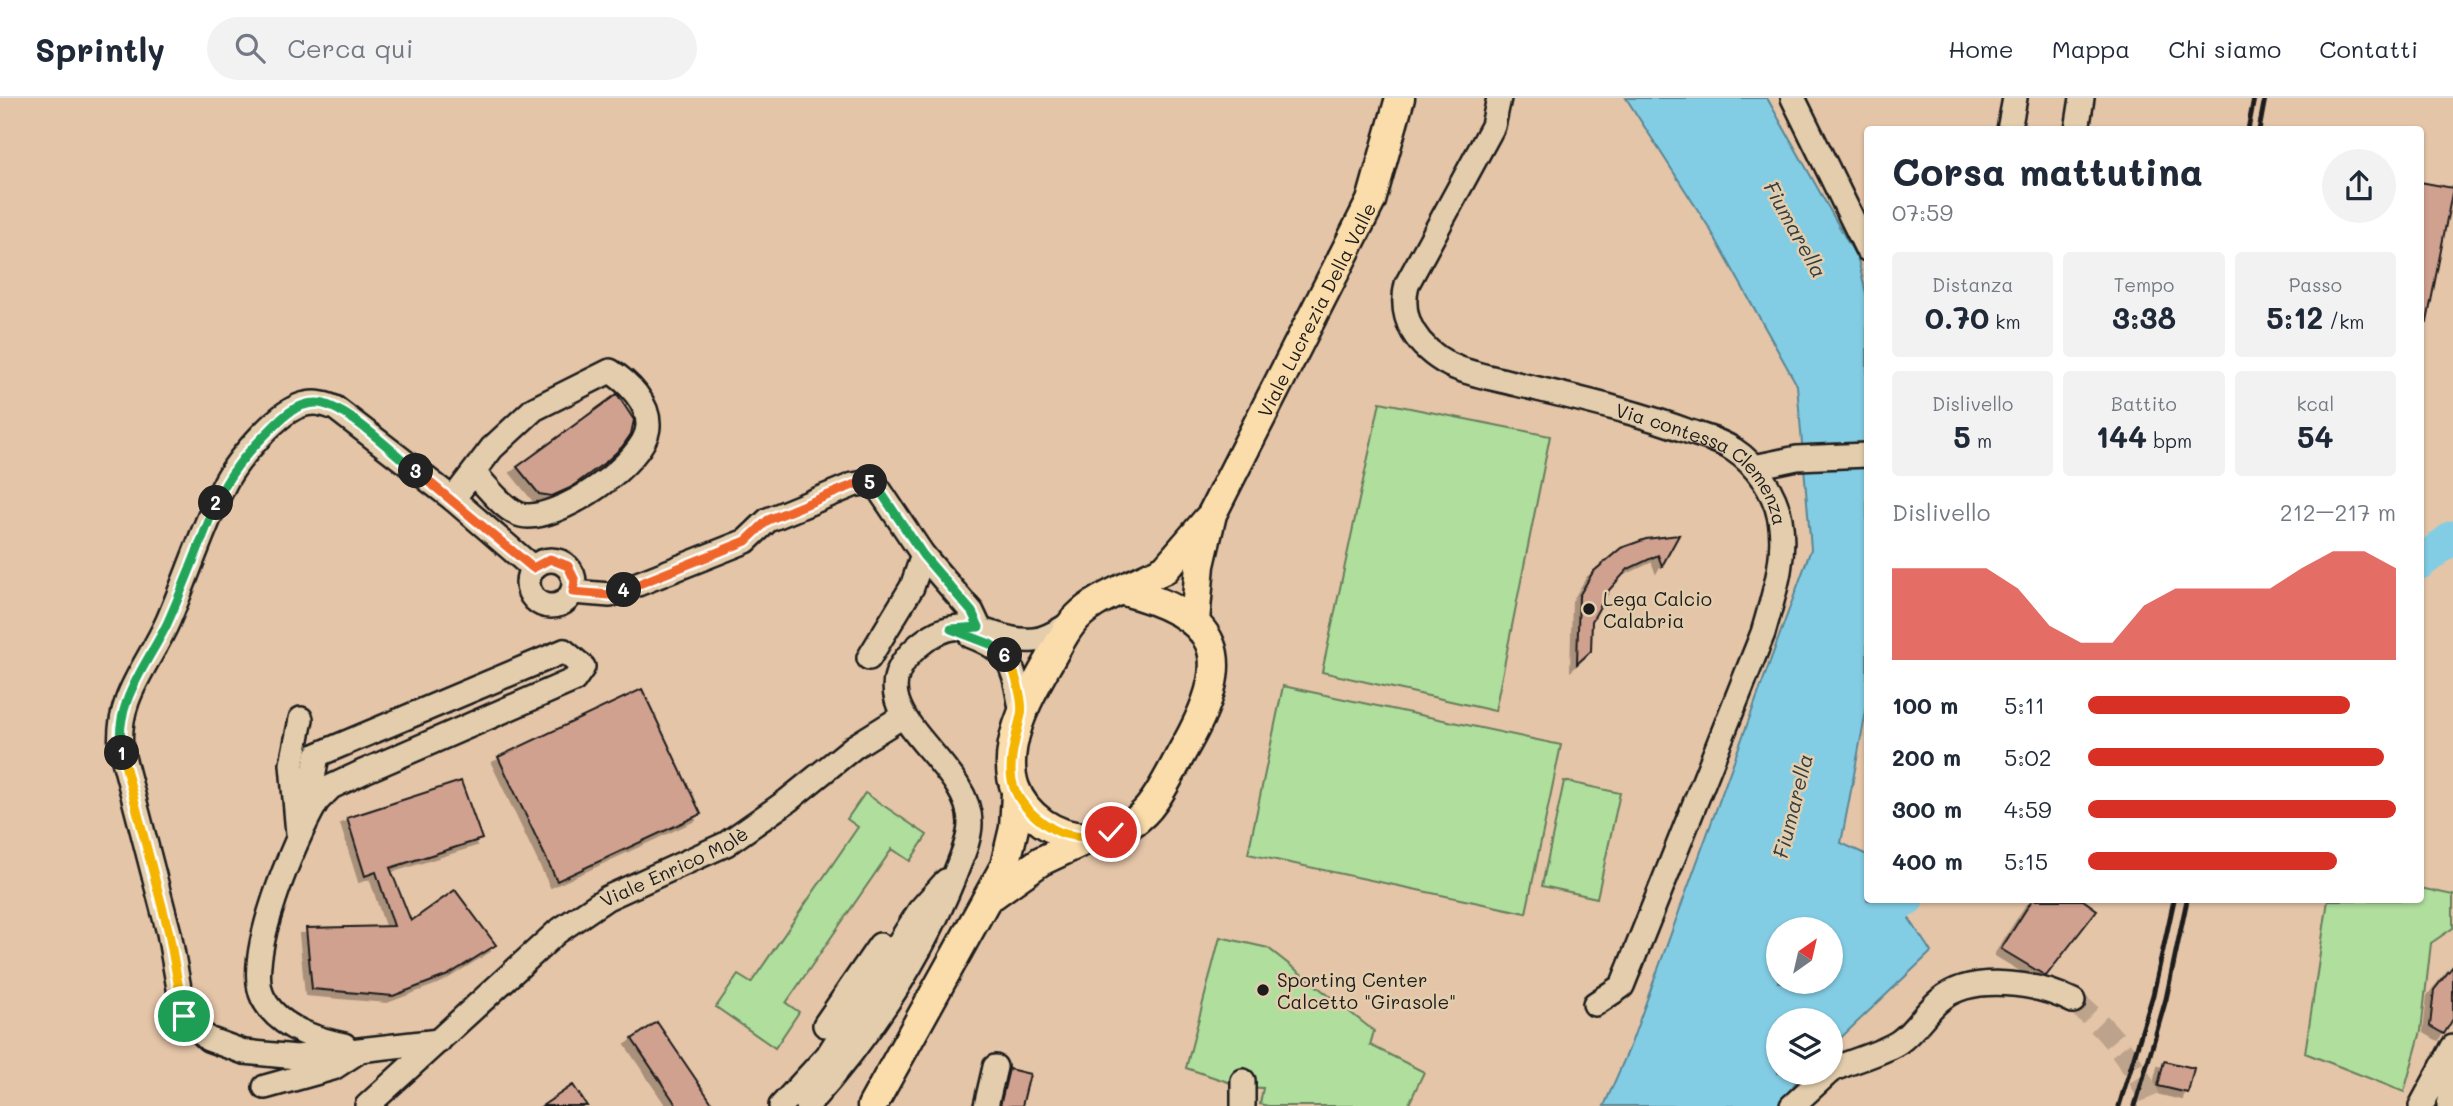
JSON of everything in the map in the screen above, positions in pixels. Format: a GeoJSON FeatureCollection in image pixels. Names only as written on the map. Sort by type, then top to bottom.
{"type":"FeatureCollection","features":[{"type":"Feature","properties":{"kind":"main road","name":"Viale Lucrezia Della Valle"},"geometry":{"type":"LineString","coordinates":[[872,1106],[1005,866],[1014,828],[1016,794],[1010,764],[1014,734],[1022,713],[1073,622],[1095,602],[1165,569],[1212,514],[1371,201],[1400,98]]}},
{"type":"Feature","properties":{"kind":"main road","name":"Viale Lucrezia Della Valle"},"geometry":{"type":"LineString","coordinates":[[990,897],[1041,861],[1090,838],[1129,825],[1142,816],[1154,801],[1198,724],[1213,689],[1215,671],[1210,644],[1195,621],[1200,565],[1212,514]]}},
{"type":"Feature","properties":{"kind":"main road"},"geometry":{"type":"LineString","coordinates":[[1120,590],[1162,601],[1195,621]]}},
{"type":"Feature","properties":{"kind":"main road","name":"Viale Lucrezia Della Valle"},"geometry":{"type":"LineString","coordinates":[[1016,794],[1026,811],[1058,833],[1090,838]]}},
{"type":"Feature","properties":{"kind":"street","name":"Via contessa Clemenza"},"geometry":{"type":"LineString","coordinates":[[1499,98],[1488,136],[1407,284],[1403,300],[1404,316],[1411,329],[1434,353],[1467,372],[1676,426],[1734,450],[1754,467],[1774,500],[1783,537],[1779,574],[1763,633],[1622,986],[1595,1004]]}},
{"type":"Feature","properties":{"kind":"street"},"geometry":{"type":"LineString","coordinates":[[1793,98],[1864,243]]}},
{"type":"Feature","properties":{"kind":"street"},"geometry":{"type":"LineString","coordinates":[[2011,126],[2015,98]]}},
{"type":"Feature","properties":{"kind":"street"},"geometry":{"type":"LineString","coordinates":[[2078,126],[2082,98]]}},
{"type":"Feature","properties":{"kind":"street"},"geometry":{"type":"LineString","coordinates":[[453,499],[492,448],[534,409],[563,392],[610,371],[640,399],[649,422],[647,434],[627,460],[588,495],[538,516],[520,515],[506,506],[473,473]]}},
{"type":"Feature","properties":{"kind":"street"},"geometry":{"type":"LineString","coordinates":[[439,1041],[297,1056],[244,1052],[208,1039],[184,1016],[169,933],[121,749],[119,725],[126,700],[166,625],[223,485],[242,458],[286,413],[314,403],[335,408],[453,499],[533,568]]}},
{"type":"Feature","properties":{"kind":"street"},"geometry":{"type":"LineString","coordinates":[[1754,467],[1797,458],[1864,455]]}},
{"type":"Feature","properties":{"kind":"street"},"geometry":{"type":"LineString","coordinates":[[573,592],[610,595],[746,541],[768,520],[853,485],[870,482],[878,488],[923,555],[960,596],[979,627]]}},
{"type":"Feature","properties":{"kind":"street"},"geometry":{"type":"LineString","coordinates":[[869,658],[912,587],[923,555]]}},
{"type":"Feature","properties":{"kind":"street"},"geometry":{"type":"LineString","coordinates":[[558,560],[572,573],[573,592],[561,604],[546,606],[539,602],[529,590],[529,575],[533,568],[542,561],[558,560]]}},
{"type":"Feature","properties":{"kind":"street"},"geometry":{"type":"LineString","coordinates":[[807,1106],[856,1050],[936,921],[957,868],[970,824],[965,797],[951,772],[903,716],[896,691],[899,675],[907,659],[927,639],[951,629],[979,627],[1035,640],[1050,636],[1073,622]]}},
{"type":"Feature","properties":{"kind":"street"},"geometry":{"type":"LineString","coordinates":[[951,629],[990,644],[1010,661],[1022,713]]}},
{"type":"Feature","properties":{"kind":"street"},"geometry":{"type":"LineString","coordinates":[[316,803],[313,779],[317,755],[564,651],[575,657],[583,667],[574,680],[331,787],[316,803],[298,834],[270,913],[260,954],[261,994],[271,1012],[298,1031],[320,1041],[361,1049]]}},
{"type":"Feature","properties":{"kind":"street","name":"Viale Enrico Molè"},"geometry":{"type":"LineString","coordinates":[[367,1106],[557,932],[607,898],[726,844],[788,801],[855,746],[903,716]]}},
{"type":"Feature","properties":{"kind":"street"},"geometry":{"type":"LineString","coordinates":[[298,834],[292,764],[301,719]]}},
{"type":"Feature","properties":{"kind":"street"},"geometry":{"type":"LineString","coordinates":[[825,1025],[908,903],[925,884],[957,868]]}},
{"type":"Feature","properties":{"kind":"street"},"geometry":{"type":"LineString","coordinates":[[781,1106],[828,1055],[920,910],[957,868]]}},
{"type":"Feature","properties":{"kind":"street"},"geometry":{"type":"LineString","coordinates":[[1843,1066],[1899,1042],[1933,1006],[1958,988],[1984,985],[2046,990],[2073,1001]]}},
{"type":"Feature","properties":{"kind":"street"},"geometry":{"type":"LineString","coordinates":[[265,1087],[333,1068],[361,1049]]}},
{"type":"Feature","properties":{"kind":"street"},"geometry":{"type":"LineString","coordinates":[[2421,1106],[2448,1056]]}},
{"type":"Feature","properties":{"kind":"street"},"geometry":{"type":"LineString","coordinates":[[2448,1056],[2452,1088],[2449,1106]]}},
{"type":"Feature","properties":{"kind":"street"},"geometry":{"type":"LineString","coordinates":[[986,1106],[995,1068]]}},
{"type":"Feature","properties":{"kind":"street"},"geometry":{"type":"LineString","coordinates":[[1243,1081],[1243,1106]]}},
{"type":"Feature","properties":{"kind":"street"},"geometry":{"type":"LineString","coordinates":[[1792,1106],[1815,1085]]}},
{"type":"Feature","properties":{"kind":"green space"},"geometry":{"type":"Polygon","coordinates":[[[1380,402],[1550,436],[1495,711],[1322,672],[1380,402]]]}},
{"type":"Feature","properties":{"kind":"green space"},"geometry":{"type":"Polygon","coordinates":[[[1283,686],[1561,745],[1526,913],[1248,854],[1283,686]]]}},
{"type":"Feature","properties":{"kind":"green space"},"geometry":{"type":"Polygon","coordinates":[[[1564,781],[1620,793],[1597,898],[1542,886],[1564,781]]]}},
{"type":"Feature","properties":{"kind":"green space"},"geometry":{"type":"Polygon","coordinates":[[[865,793],[927,835],[910,861],[892,849],[786,1003],[799,1012],[775,1048],[716,1007],[738,975],[751,983],[858,827],[847,819],[865,793]]]}},
{"type":"Feature","properties":{"kind":"green space"},"geometry":{"type":"Polygon","coordinates":[[[2424,889],[2453,895],[2453,928],[2431,943],[2421,1031],[2404,1092],[2305,1053],[2328,903],[2424,903],[2424,889]]]}},
{"type":"Feature","properties":{"kind":"green space","name":"Sporting Center Calcetto \"Girasole\""},"geometry":{"type":"Polygon","coordinates":[[[1220,937],[1268,948],[1374,1031],[1370,1045],[1424,1072],[1408,1106],[1268,1106],[1260,1104],[1263,1088],[1243,1087],[1186,1068],[1220,937]]]}},
{"type":"Feature","properties":{"kind":"water","name":"Fiumarella"},"geometry":{"type":"Polygon","coordinates":[[[1626,98],[1767,98],[1858,260],[1864,285],[1864,722],[1841,843],[1864,854],[1864,903],[1899,903],[1931,952],[1843,1036],[1843,1008],[1766,1008],[1766,1085],[1794,1085],[1778,1106],[1604,1106],[1629,1049],[1811,549],[1797,385],[1710,229],[1626,98]]]}},
{"type":"Feature","properties":{"kind":"building"},"geometry":{"type":"Polygon","coordinates":[[[2424,183],[2453,188],[2427,322],[2424,322],[2424,183]]]}},
{"type":"Feature","properties":{"kind":"building"},"geometry":{"type":"Polygon","coordinates":[[[617,394],[634,420],[631,434],[622,447],[570,488],[552,496],[539,494],[517,467],[617,394]]]}},
{"type":"Feature","properties":{"kind":"building","name":"Lega Calcio Calabria"},"geometry":{"type":"Polygon","coordinates":[[[1679,535],[1662,566],[1658,555],[1628,569],[1609,590],[1592,621],[1591,651],[1577,664],[1579,596],[1593,572],[1621,548],[1646,539],[1679,535]]]}},
{"type":"Feature","properties":{"kind":"building"},"geometry":{"type":"Polygon","coordinates":[[[642,689],[701,814],[557,881],[498,757],[642,689]]]}},
{"type":"Feature","properties":{"kind":"building"},"geometry":{"type":"Polygon","coordinates":[[[461,781],[482,839],[390,868],[411,921],[455,890],[496,945],[448,975],[393,996],[312,989],[306,928],[394,926],[376,872],[365,876],[347,818],[461,781]]]}},
{"type":"Feature","properties":{"kind":"building"},"geometry":{"type":"Polygon","coordinates":[[[2030,903],[2087,903],[2097,910],[2046,976],[2001,949],[2030,903]]]}},
{"type":"Feature","properties":{"kind":"building"},"geometry":{"type":"Polygon","coordinates":[[[2453,966],[2453,1019],[2444,1034],[2430,1026],[2434,990],[2453,966]]]}},
{"type":"Feature","properties":{"kind":"building"},"geometry":{"type":"Polygon","coordinates":[[[657,1022],[714,1106],[677,1106],[632,1039],[657,1022]]]}},
{"type":"Feature","properties":{"kind":"building"},"geometry":{"type":"Polygon","coordinates":[[[2164,1061],[2194,1068],[2188,1093],[2158,1086],[2164,1061]]]}},
{"type":"Feature","properties":{"kind":"building"},"geometry":{"type":"Polygon","coordinates":[[[1009,1069],[1030,1074],[1022,1106],[1000,1106],[1009,1069]]]}},
{"type":"Feature","properties":{"kind":"building"},"geometry":{"type":"Polygon","coordinates":[[[573,1085],[587,1106],[542,1106],[573,1085]]]}},
{"type":"Feature","properties":{"kind":"waterway"},"geometry":{"type":"LineString","coordinates":[[2424,560],[2453,537]]}},
{"type":"Feature","properties":{"kind":"waterway"},"geometry":{"type":"LineString","coordinates":[[1843,935],[1902,903]]}},
{"type":"Feature","properties":{"kind":"tunnel"},"geometry":{"type":"LineString","coordinates":[[2073,1001],[2086,1011],[2120,1048],[2138,1076],[2152,1106]]}},
{"type":"Feature","properties":{"kind":"railway"},"geometry":{"type":"LineString","coordinates":[[2249,126],[2254,98]]}},
{"type":"Feature","properties":{"kind":"railway"},"geometry":{"type":"LineString","coordinates":[[2260,126],[2265,98]]}},
{"type":"Feature","properties":{"kind":"railway"},"geometry":{"type":"LineString","coordinates":[[2119,1106],[2153,995],[2173,903]]}},
{"type":"Feature","properties":{"kind":"railway"},"geometry":{"type":"LineString","coordinates":[[2135,1106],[2166,999],[2186,903]]}},
{"type":"Feature","properties":{"kind":"place","name":"Lega Calcio Calabria"},"geometry":{"type":"Point","coordinates":[1589,609]}},
{"type":"Feature","properties":{"kind":"place","name":"Sporting Center Calcetto \"Girasole\""},"geometry":{"type":"Point","coordinates":[1263,990]}},
{"type":"Feature","properties":{"kind":"route"},"geometry":{"type":"LineString","coordinates":[[184,1016],[169,933],[121,749],[119,725],[126,700],[166,625],[223,485],[242,458],[286,413],[314,403],[335,408],[357,424],[513,548],[533,568],[550,559],[568,566],[575,581],[573,592],[610,595],[746,541],[768,520],[830,497],[853,485],[870,482],[878,488],[937,573],[960,596],[979,627],[951,629],[990,644],[1010,661],[1015,672],[1022,713],[1014,734],[1010,764],[1016,794],[1026,811],[1058,833],[1090,838],[1111,832]]}}]}
